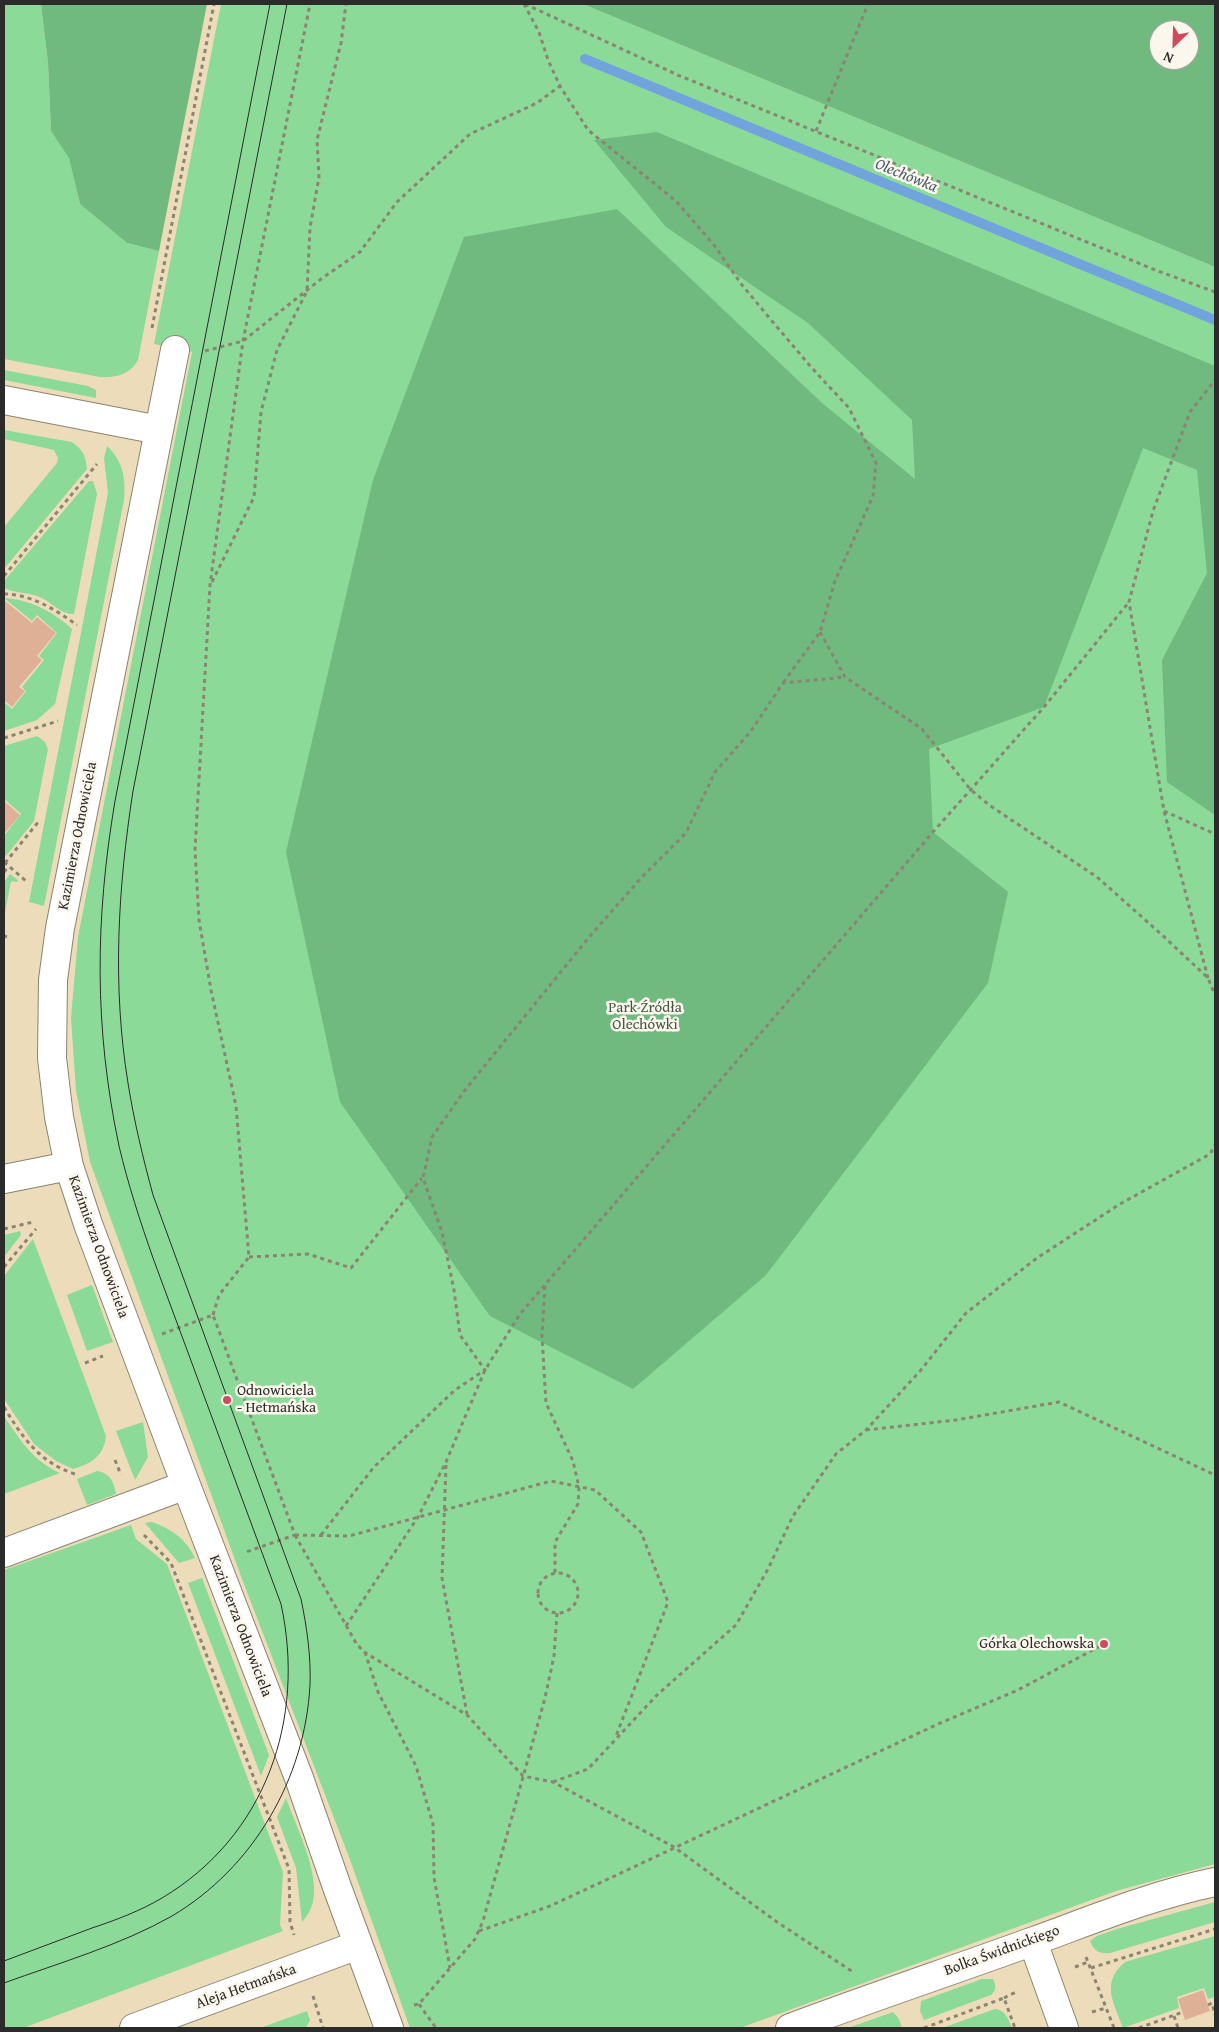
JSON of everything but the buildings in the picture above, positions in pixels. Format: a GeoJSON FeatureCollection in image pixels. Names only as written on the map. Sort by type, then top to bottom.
{"type":"FeatureCollection","features":[{"type":"Feature","properties":{"kind":"street","name":"Kazimierza Odnowiciela"},"geometry":{"type":"LineString","coordinates":[[175,350],[60,928],[53,980],[53,1078],[69,1166],[88,1224],[299,1778],[389,2028]]}},
{"type":"Feature","properties":{"kind":"street"},"geometry":{"type":"LineString","coordinates":[[4,400],[159,430]]}},
{"type":"Feature","properties":{"kind":"street"},"geometry":{"type":"LineString","coordinates":[[4,1179],[69,1166]]}},
{"type":"Feature","properties":{"kind":"street"},"geometry":{"type":"LineString","coordinates":[[4,1553],[186,1485]]}},
{"type":"Feature","properties":{"kind":"street","name":"Bolka Świdnickiego"},"geometry":{"type":"LineString","coordinates":[[790,2028],[885,1992],[1033,1942],[1074,1925],[1182,1889],[1215,1882]]}},
{"type":"Feature","properties":{"kind":"street"},"geometry":{"type":"LineString","coordinates":[[1033,1942],[1064,2028]]}},
{"type":"Feature","properties":{"kind":"street","name":"Aleja Hetmańska"},"geometry":{"type":"LineString","coordinates":[[134,2028],[358,1945]]}},
{"type":"Feature","properties":{"kind":"path"},"geometry":{"type":"LineString","coordinates":[[214,4],[148,344],[190,353],[212,350],[244,341],[335,268],[360,252],[397,202],[428,171],[470,134],[537,103],[560,86]]}},
{"type":"Feature","properties":{"kind":"path"},"geometry":{"type":"LineString","coordinates":[[310,4],[244,341],[210,585],[196,850],[199,920],[211,990],[236,1106],[249,1257],[219,1295],[214,1315],[295,1535],[356,1643],[364,1652],[467,1715],[523,1776],[553,1782],[674,1847],[777,1922],[885,1992]]}},
{"type":"Feature","properties":{"kind":"path"},"geometry":{"type":"LineString","coordinates":[[210,585],[254,497],[261,412],[265,394],[277,350],[307,291],[310,228],[320,176],[317,140],[340,43],[346,4]]}},
{"type":"Feature","properties":{"kind":"path"},"geometry":{"type":"LineString","coordinates":[[249,1257],[308,1254],[351,1268],[423,1178],[432,1137],[465,1090],[590,936],[641,878],[686,832],[715,772],[751,730],[820,632],[835,581],[873,496],[876,463],[849,408],[772,321],[742,285],[714,245],[676,201],[588,130],[560,86],[548,60],[540,32],[525,4]]}},
{"type":"Feature","properties":{"kind":"path"},"geometry":{"type":"LineString","coordinates":[[525,4],[680,76],[1215,292]]}},
{"type":"Feature","properties":{"kind":"path"},"geometry":{"type":"LineString","coordinates":[[816,131],[868,4]]}},
{"type":"Feature","properties":{"kind":"path"},"geometry":{"type":"LineString","coordinates":[[346,1626],[418,1517],[446,1462],[485,1370],[520,1314],[970,789],[1044,707],[1128,602],[1152,511],[1190,412],[1215,380]]}},
{"type":"Feature","properties":{"kind":"path"},"geometry":{"type":"LineString","coordinates":[[4,576],[97,464]]}},
{"type":"Feature","properties":{"kind":"path"},"geometry":{"type":"LineString","coordinates":[[4,594],[17,595],[36,601],[77,625]]}},
{"type":"Feature","properties":{"kind":"path"},"geometry":{"type":"LineString","coordinates":[[1128,602],[1164,811],[1208,978],[1215,995]]}},
{"type":"Feature","properties":{"kind":"path"},"geometry":{"type":"LineString","coordinates":[[820,632],[845,677],[922,728],[970,789],[989,805],[1096,877],[1208,978]]}},
{"type":"Feature","properties":{"kind":"path"},"geometry":{"type":"LineString","coordinates":[[783,683],[845,677]]}},
{"type":"Feature","properties":{"kind":"path"},"geometry":{"type":"LineString","coordinates":[[4,738],[58,721]]}},
{"type":"Feature","properties":{"kind":"path"},"geometry":{"type":"LineString","coordinates":[[1164,811],[1215,834]]}},
{"type":"Feature","properties":{"kind":"path"},"geometry":{"type":"LineString","coordinates":[[26,881],[4,862],[39,821]]}},
{"type":"Feature","properties":{"kind":"path"},"geometry":{"type":"LineString","coordinates":[[4,872],[9,866]]}},
{"type":"Feature","properties":{"kind":"path"},"geometry":{"type":"LineString","coordinates":[[553,1782],[588,1769],[657,1695],[736,1625],[768,1569],[793,1516],[836,1454],[866,1430],[921,1370],[966,1313],[1036,1258],[1120,1204],[1210,1154],[1215,1145]]}},
{"type":"Feature","properties":{"kind":"path"},"geometry":{"type":"LineString","coordinates":[[423,1178],[442,1232],[454,1290],[460,1336],[485,1370]]}},
{"type":"Feature","properties":{"kind":"path"},"geometry":{"type":"LineString","coordinates":[[4,1228],[33,1222]]}},
{"type":"Feature","properties":{"kind":"path"},"geometry":{"type":"LineString","coordinates":[[4,1267],[36,1229]]}},
{"type":"Feature","properties":{"kind":"path"},"geometry":{"type":"LineString","coordinates":[[545,1286],[542,1336],[546,1403],[573,1462],[579,1486],[578,1504],[555,1542],[555,1573]]}},
{"type":"Feature","properties":{"kind":"path"},"geometry":{"type":"LineString","coordinates":[[84,1363],[214,1315]]}},
{"type":"Feature","properties":{"kind":"path"},"geometry":{"type":"LineString","coordinates":[[321,1535],[374,1467],[455,1390],[485,1370]]}},
{"type":"Feature","properties":{"kind":"path"},"geometry":{"type":"LineString","coordinates":[[866,1430],[956,1420],[1059,1402],[1215,1475]]}},
{"type":"Feature","properties":{"kind":"path"},"geometry":{"type":"LineString","coordinates":[[4,1407],[29,1445],[58,1468],[75,1474]]}},
{"type":"Feature","properties":{"kind":"path"},"geometry":{"type":"LineString","coordinates":[[115,1460],[142,1534],[171,1563],[290,1870],[290,1922],[323,2028]]}},
{"type":"Feature","properties":{"kind":"path"},"geometry":{"type":"LineString","coordinates":[[446,1462],[442,1578],[467,1715]]}},
{"type":"Feature","properties":{"kind":"path"},"geometry":{"type":"LineString","coordinates":[[176,1576],[295,1535],[349,1536],[551,1481],[594,1490],[641,1532],[668,1602],[615,1739]]}},
{"type":"Feature","properties":{"kind":"path"},"geometry":{"type":"LineString","coordinates":[[555,1573],[566,1574],[571,1577],[575,1581],[579,1592],[573,1608],[557,1614],[546,1610],[539,1600],[538,1588],[544,1578],[555,1573]]}},
{"type":"Feature","properties":{"kind":"path"},"geometry":{"type":"LineString","coordinates":[[436,2028],[419,2004],[475,1939],[479,1931],[545,1698],[554,1656],[557,1614]]}},
{"type":"Feature","properties":{"kind":"path"},"geometry":{"type":"LineString","coordinates":[[479,1931],[550,1906],[938,1724],[1018,1690],[1104,1644]]}},
{"type":"Feature","properties":{"kind":"path"},"geometry":{"type":"LineString","coordinates":[[364,1652],[378,1692],[416,1766],[433,1824],[434,1877],[450,1969]]}},
{"type":"Feature","properties":{"kind":"path"},"geometry":{"type":"LineString","coordinates":[[1074,1925],[1114,2028]]}},
{"type":"Feature","properties":{"kind":"path"},"geometry":{"type":"LineString","coordinates":[[1091,1968],[1215,1930]]}},
{"type":"Feature","properties":{"kind":"path"},"geometry":{"type":"LineString","coordinates":[[924,2028],[1004,1998],[1015,2028]]}},
{"type":"Feature","properties":{"kind":"path"},"geometry":{"type":"LineString","coordinates":[[1208,2005],[1212,2003],[1215,2015]]}},
{"type":"Feature","properties":{"kind":"path"},"geometry":{"type":"LineString","coordinates":[[1139,2028],[1183,2012]]}},
{"type":"Feature","properties":{"kind":"path"},"geometry":{"type":"LineString","coordinates":[[1174,2016],[1178,2028]]}},
{"type":"Feature","properties":{"kind":"green space"},"geometry":{"type":"Polygon","coordinates":[[[4,4],[41,4],[48,63],[51,131],[69,157],[80,204],[127,243],[159,251],[138,360],[131,369],[122,374],[100,377],[4,359],[4,4]]]}},
{"type":"Feature","properties":{"kind":"green space"},"geometry":{"type":"Polygon","coordinates":[[[41,4],[207,4],[159,251],[127,243],[80,204],[69,158],[51,131],[48,63],[41,4]]]}},
{"type":"Feature","properties":{"kind":"green space","name":"Park Źródła Olechówki"},"geometry":{"type":"Polygon","coordinates":[[[221,4],[583,4],[1215,267],[1215,1864],[1116,1891],[740,2028],[410,2028],[349,1857],[242,1579],[90,1162],[76,1091],[71,1018],[78,937],[192,352],[154,344],[221,4]]]}},
{"type":"Feature","properties":{"kind":"green space"},"geometry":{"type":"Polygon","coordinates":[[[583,4],[1215,4],[1215,267],[583,4]]]}},
{"type":"Feature","properties":{"kind":"green space"},"geometry":{"type":"Polygon","coordinates":[[[657,132],[1215,366],[1215,815],[1167,782],[1162,660],[1207,573],[1197,470],[1143,448],[1044,707],[929,749],[933,832],[1008,892],[988,983],[766,1275],[633,1389],[490,1316],[340,1102],[286,852],[373,480],[464,237],[617,209],[822,403],[915,479],[912,420],[808,323],[666,227],[594,140],[657,132]]]}},
{"type":"Feature","properties":{"kind":"green space"},"geometry":{"type":"Polygon","coordinates":[[[4,370],[88,386],[96,390],[96,398],[4,380],[4,370]]]}},
{"type":"Feature","properties":{"kind":"green space"},"geometry":{"type":"Polygon","coordinates":[[[4,430],[72,442],[83,454],[87,469],[4,569],[4,527],[57,463],[58,458],[54,450],[4,439],[4,430]]]}},
{"type":"Feature","properties":{"kind":"green space"},"geometry":{"type":"Polygon","coordinates":[[[107,446],[117,458],[122,470],[124,477],[124,500],[44,906],[29,902],[108,493],[104,458],[107,446]]]}},
{"type":"Feature","properties":{"kind":"green space"},"geometry":{"type":"Polygon","coordinates":[[[89,481],[93,481],[97,494],[74,614],[65,613],[37,596],[4,588],[4,581],[89,481]]]}},
{"type":"Feature","properties":{"kind":"green space"},"geometry":{"type":"Polygon","coordinates":[[[4,598],[23,601],[41,608],[57,617],[72,629],[55,704],[37,720],[4,731],[4,702],[12,709],[26,691],[22,687],[44,660],[39,656],[57,633],[37,615],[32,621],[4,598]]]}},
{"type":"Feature","properties":{"kind":"green space"},"geometry":{"type":"Polygon","coordinates":[[[37,736],[45,742],[48,749],[34,821],[6,856],[4,854],[4,836],[21,814],[4,799],[4,746],[37,736]]]}},
{"type":"Feature","properties":{"kind":"green space"},"geometry":{"type":"Polygon","coordinates":[[[10,874],[18,880],[17,882],[11,881],[4,918],[4,882],[10,874]]]}},
{"type":"Feature","properties":{"kind":"green space"},"geometry":{"type":"Polygon","coordinates":[[[20,1231],[21,1235],[4,1257],[4,1235],[20,1231]]]}},
{"type":"Feature","properties":{"kind":"green space"},"geometry":{"type":"Polygon","coordinates":[[[33,1239],[106,1436],[103,1449],[91,1462],[73,1469],[56,1461],[34,1444],[4,1399],[4,1276],[33,1239]]]}},
{"type":"Feature","properties":{"kind":"green space"},"geometry":{"type":"Polygon","coordinates":[[[92,1285],[113,1342],[87,1351],[67,1295],[92,1285]]]}},
{"type":"Feature","properties":{"kind":"green space"},"geometry":{"type":"Polygon","coordinates":[[[4,1416],[28,1449],[50,1468],[60,1473],[4,1494],[4,1416]]]}},
{"type":"Feature","properties":{"kind":"green space"},"geometry":{"type":"Polygon","coordinates":[[[143,1422],[148,1457],[135,1480],[116,1431],[143,1422]]]}},
{"type":"Feature","properties":{"kind":"green space"},"geometry":{"type":"Polygon","coordinates":[[[97,1471],[111,1479],[116,1494],[87,1505],[77,1479],[97,1471]]]}},
{"type":"Feature","properties":{"kind":"green space"},"geometry":{"type":"Polygon","coordinates":[[[152,1522],[166,1528],[183,1540],[195,1558],[179,1563],[145,1523],[152,1522]]]}},
{"type":"Feature","properties":{"kind":"green space"},"geometry":{"type":"Polygon","coordinates":[[[131,1525],[136,1539],[167,1564],[283,1872],[280,1925],[283,1931],[23,2028],[4,2028],[4,1570],[131,1525]]]}},
{"type":"Feature","properties":{"kind":"green space"},"geometry":{"type":"Polygon","coordinates":[[[202,1578],[269,1755],[261,1776],[188,1583],[202,1578]]]}},
{"type":"Feature","properties":{"kind":"green space"},"geometry":{"type":"Polygon","coordinates":[[[286,1798],[306,1850],[313,1877],[313,1902],[309,1913],[302,1922],[296,1868],[277,1817],[286,1798]]]}},
{"type":"Feature","properties":{"kind":"green space"},"geometry":{"type":"Polygon","coordinates":[[[1215,1902],[1215,1922],[1110,1953],[1097,1951],[1090,1941],[1097,1936],[1117,1929],[1215,1902]]]}},
{"type":"Feature","properties":{"kind":"green space"},"geometry":{"type":"Polygon","coordinates":[[[1215,1936],[1215,1997],[1208,1999],[1204,1988],[1177,1997],[1179,2008],[1123,2028],[1113,2002],[1111,1986],[1117,1970],[1125,1962],[1215,1936]]]}},
{"type":"Feature","properties":{"kind":"green space"},"geometry":{"type":"Polygon","coordinates":[[[982,1979],[993,1979],[995,1987],[991,1995],[924,2020],[920,2011],[921,2001],[982,1979]]]}},
{"type":"Feature","properties":{"kind":"green space"},"geometry":{"type":"Polygon","coordinates":[[[995,2009],[1004,2013],[1012,2028],[942,2028],[995,2009]]]}},
{"type":"Feature","properties":{"kind":"green space"},"geometry":{"type":"Polygon","coordinates":[[[307,2011],[310,2020],[306,2028],[260,2028],[307,2011]]]}},
{"type":"Feature","properties":{"kind":"green space"},"geometry":{"type":"Polygon","coordinates":[[[893,2012],[899,2019],[902,2028],[848,2028],[893,2012]]]}},
{"type":"Feature","properties":{"kind":"waterway","name":"Olechówka"},"geometry":{"type":"LineString","coordinates":[[585,59],[1215,320]]}},
{"type":"Feature","properties":{"kind":"tram line"},"geometry":{"type":"LineString","coordinates":[[4,1961],[137,1911],[162,1898],[198,1872],[228,1842],[252,1808],[270,1771],[282,1731],[288,1690],[287,1647],[281,1604],[153,1258],[134,1202],[119,1146],[105,1059],[100,974],[104,888],[115,801],[270,4]]}},
{"type":"Feature","properties":{"kind":"tram line"},"geometry":{"type":"LineString","coordinates":[[4,1983],[132,1936],[172,1916],[201,1896],[227,1873],[250,1847],[270,1818],[298,1754],[306,1720],[310,1685],[310,1663],[301,1599],[153,1195],[128,1083],[120,1010],[119,973],[121,900],[133,791],[287,4]]}},
{"type":"Feature","properties":{"kind":"place","name":"Odnowiciela - Hetmańska"},"geometry":{"type":"Point","coordinates":[227,1400]}},
{"type":"Feature","properties":{"kind":"place","name":"Górka Olechowska"},"geometry":{"type":"Point","coordinates":[1104,1644]}}]}
